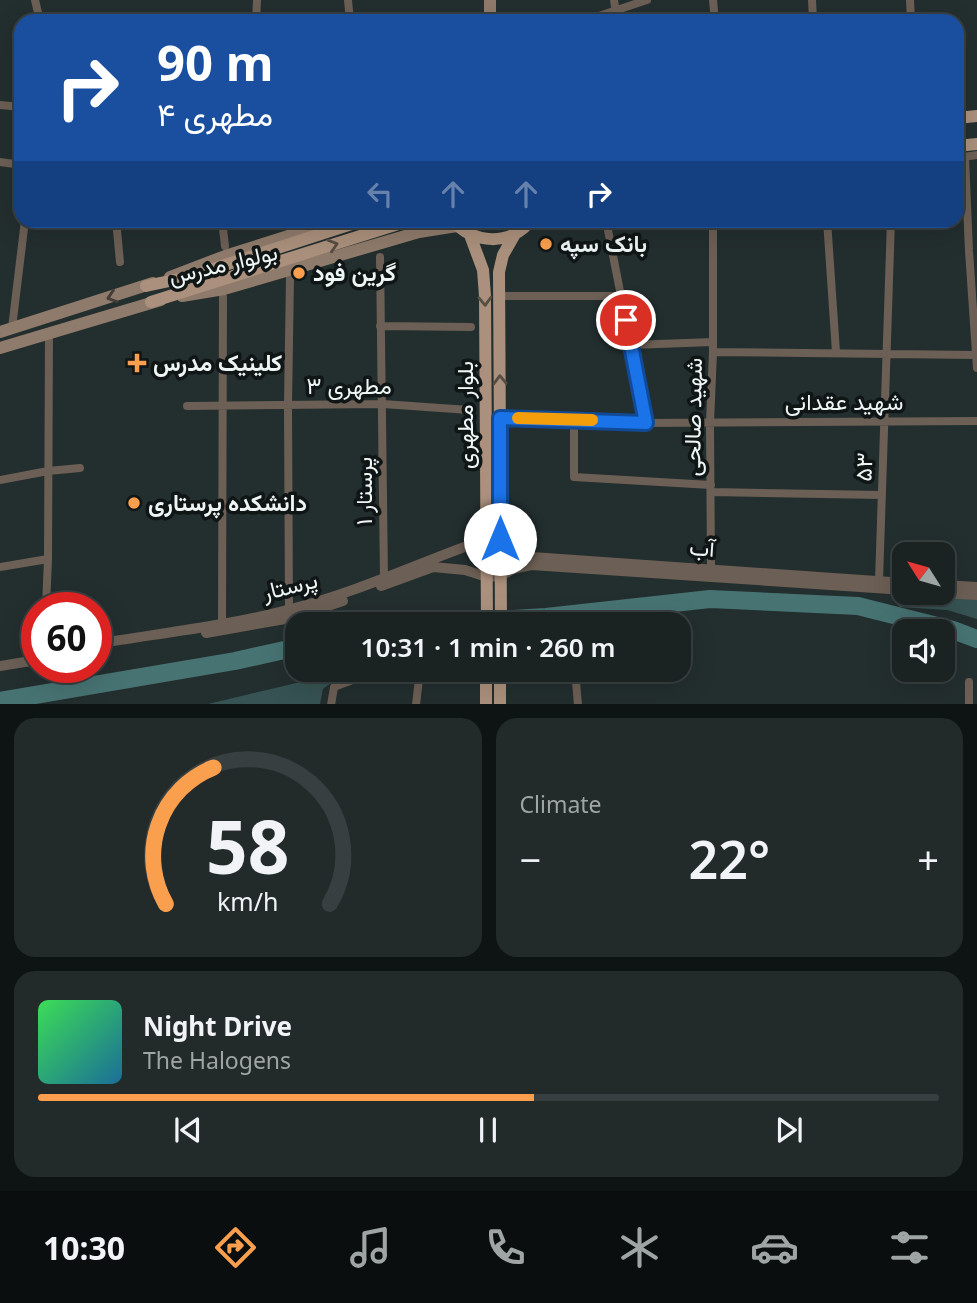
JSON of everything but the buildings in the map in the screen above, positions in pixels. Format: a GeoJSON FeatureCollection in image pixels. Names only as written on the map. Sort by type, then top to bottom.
{"type":"FeatureCollection","features":[{"type":"Feature","properties":{"kind":"main road","name":"بولوار مدرس"},"geometry":{"type":"LineString","coordinates":[[6,330],[146,286],[225,256],[314,228]]}},
{"type":"Feature","properties":{"kind":"main road"},"geometry":{"type":"LineString","coordinates":[[146,286],[188,277],[339,228]]}},
{"type":"Feature","properties":{"kind":"main road"},"geometry":{"type":"LineString","coordinates":[[151,302],[386,228]]}},
{"type":"Feature","properties":{"kind":"main road","name":"بولوار مدرس"},"geometry":{"type":"LineString","coordinates":[[0,348],[151,302],[223,289],[416,228]]}},
{"type":"Feature","properties":{"kind":"main road"},"geometry":{"type":"LineString","coordinates":[[461,228],[470,235],[485,240],[500,239],[515,234],[522,228]]}},
{"type":"Feature","properties":{"kind":"main road","name":"بلوار مطهری"},"geometry":{"type":"LineString","coordinates":[[501,612],[499,272],[503,255],[515,234]]}},
{"type":"Feature","properties":{"kind":"main road","name":"بلوار مطهری"},"geometry":{"type":"LineString","coordinates":[[470,235],[483,270],[485,296],[487,612]]}},
{"type":"Feature","properties":{"kind":"main road"},"geometry":{"type":"LineString","coordinates":[[486,682],[486,704]]}},
{"type":"Feature","properties":{"kind":"main road"},"geometry":{"type":"LineString","coordinates":[[500,682],[500,704]]}},
{"type":"Feature","properties":{"kind":"street"},"geometry":{"type":"LineString","coordinates":[[614,0],[616,14]]}},
{"type":"Feature","properties":{"kind":"street"},"geometry":{"type":"LineString","coordinates":[[606,14],[647,0]]}},
{"type":"Feature","properties":{"kind":"street"},"geometry":{"type":"LineString","coordinates":[[964,183],[973,252],[977,368]]}},
{"type":"Feature","properties":{"kind":"street"},"geometry":{"type":"LineString","coordinates":[[6,330],[24,228]]}},
{"type":"Feature","properties":{"kind":"street"},"geometry":{"type":"LineString","coordinates":[[117,228],[120,262]]}},
{"type":"Feature","properties":{"kind":"street"},"geometry":{"type":"LineString","coordinates":[[223,228],[225,246]]}},
{"type":"Feature","properties":{"kind":"street"},"geometry":{"type":"LineString","coordinates":[[608,228],[646,423]]}},
{"type":"Feature","properties":{"kind":"street","name":"شهید صالحی"},"geometry":{"type":"LineString","coordinates":[[711,569],[713,228]]}},
{"type":"Feature","properties":{"kind":"street"},"geometry":{"type":"LineString","coordinates":[[828,228],[836,352]]}},
{"type":"Feature","properties":{"kind":"street","name":"۵۳"},"geometry":{"type":"LineString","coordinates":[[879,581],[891,228]]}},
{"type":"Feature","properties":{"kind":"street","name":"پرستار ۱"},"geometry":{"type":"LineString","coordinates":[[380,257],[384,578]]}},
{"type":"Feature","properties":{"kind":"street"},"geometry":{"type":"LineString","coordinates":[[289,610],[290,277]]}},
{"type":"Feature","properties":{"kind":"street"},"geometry":{"type":"LineString","coordinates":[[499,296],[622,296]]}},
{"type":"Feature","properties":{"kind":"street"},"geometry":{"type":"LineString","coordinates":[[222,623],[223,297]]}},
{"type":"Feature","properties":{"kind":"street"},"geometry":{"type":"LineString","coordinates":[[380,326],[471,327]]}},
{"type":"Feature","properties":{"kind":"street"},"geometry":{"type":"LineString","coordinates":[[47,592],[50,333]]}},
{"type":"Feature","properties":{"kind":"street"},"geometry":{"type":"LineString","coordinates":[[631,345],[713,342]]}},
{"type":"Feature","properties":{"kind":"street"},"geometry":{"type":"LineString","coordinates":[[713,352],[976,355]]}},
{"type":"Feature","properties":{"kind":"street","name":"مطهری ۳"},"geometry":{"type":"LineString","coordinates":[[187,406],[383,404],[468,410]]}},
{"type":"Feature","properties":{"kind":"street","name":"شهید عقدانی"},"geometry":{"type":"LineString","coordinates":[[500,418],[646,423],[977,421]]}},
{"type":"Feature","properties":{"kind":"street"},"geometry":{"type":"LineString","coordinates":[[574,420],[575,477],[711,489],[882,495]]}},
{"type":"Feature","properties":{"kind":"street"},"geometry":{"type":"LineString","coordinates":[[0,480],[80,468]]}},
{"type":"Feature","properties":{"kind":"street"},"geometry":{"type":"LineString","coordinates":[[486,539],[500,539]]}},
{"type":"Feature","properties":{"kind":"street","name":"پرستار"},"geometry":{"type":"LineString","coordinates":[[112,641],[289,610],[335,596],[486,539]]}},
{"type":"Feature","properties":{"kind":"street","name":"آب"},"geometry":{"type":"LineString","coordinates":[[500,539],[514,550],[532,557],[892,582]]}},
{"type":"Feature","properties":{"kind":"street"},"geometry":{"type":"LineString","coordinates":[[0,567],[48,559]]}},
{"type":"Feature","properties":{"kind":"street","name":"آب"},"geometry":{"type":"LineString","coordinates":[[487,577],[502,576],[513,569],[531,565],[892,589]]}},
{"type":"Feature","properties":{"kind":"street","name":"پرستار"},"geometry":{"type":"LineString","coordinates":[[112,648],[291,618],[433,567],[465,570],[487,577]]}},
{"type":"Feature","properties":{"kind":"street"},"geometry":{"type":"LineString","coordinates":[[956,586],[977,587]]}},
{"type":"Feature","properties":{"kind":"street"},"geometry":{"type":"LineString","coordinates":[[956,594],[977,595]]}},
{"type":"Feature","properties":{"kind":"street"},"geometry":{"type":"LineString","coordinates":[[0,659],[21,656]]}},
{"type":"Feature","properties":{"kind":"street"},"geometry":{"type":"LineString","coordinates":[[0,666],[21,663]]}},
{"type":"Feature","properties":{"kind":"street"},"geometry":{"type":"LineString","coordinates":[[331,704],[334,687],[347,682]]}},
{"type":"Feature","properties":{"kind":"street"},"geometry":{"type":"LineString","coordinates":[[416,704],[419,682]]}},
{"type":"Feature","properties":{"kind":"street"},"geometry":{"type":"LineString","coordinates":[[576,682],[578,704]]}},
{"type":"Feature","properties":{"kind":"street"},"geometry":{"type":"LineString","coordinates":[[969,682],[969,704]]}},
{"type":"Feature","properties":{"kind":"shaded area"},"geometry":{"type":"Polygon","coordinates":[[[956,594],[977,596],[977,619],[947,610],[900,607],[956,606],[956,594]]]}},
{"type":"Feature","properties":{"kind":"shaded area"},"geometry":{"type":"Polygon","coordinates":[[[301,682],[332,682],[323,689],[320,704],[208,704],[301,682]]]}},
{"type":"Feature","properties":{"kind":"waterway"},"geometry":{"type":"LineString","coordinates":[[592,612],[710,599],[858,606],[953,630],[977,639]]}},
{"type":"Feature","properties":{"kind":"waterway"},"geometry":{"type":"LineString","coordinates":[[0,701],[235,661],[285,650]]}},
{"type":"Feature","properties":{"kind":"slow traffic"},"geometry":{"type":"LineString","coordinates":[[518,418],[592,420]]}},
{"type":"Feature","properties":{"kind":"place","name":"بانک سپه"},"geometry":{"type":"Point","coordinates":[546,244]}},
{"type":"Feature","properties":{"kind":"place","name":"گرین فود"},"geometry":{"type":"Point","coordinates":[299,273]}},
{"type":"Feature","properties":{"kind":"place","name":"کلینیک مدرس"},"geometry":{"type":"Point","coordinates":[137,363]}},
{"type":"Feature","properties":{"kind":"place","name":"دانشکده پرستاری"},"geometry":{"type":"Point","coordinates":[134,503]}},
{"type":"Feature","properties":{"kind":"route"},"geometry":{"type":"LineString","coordinates":[[500,539],[500,418],[646,423],[626,320]]}}]}
